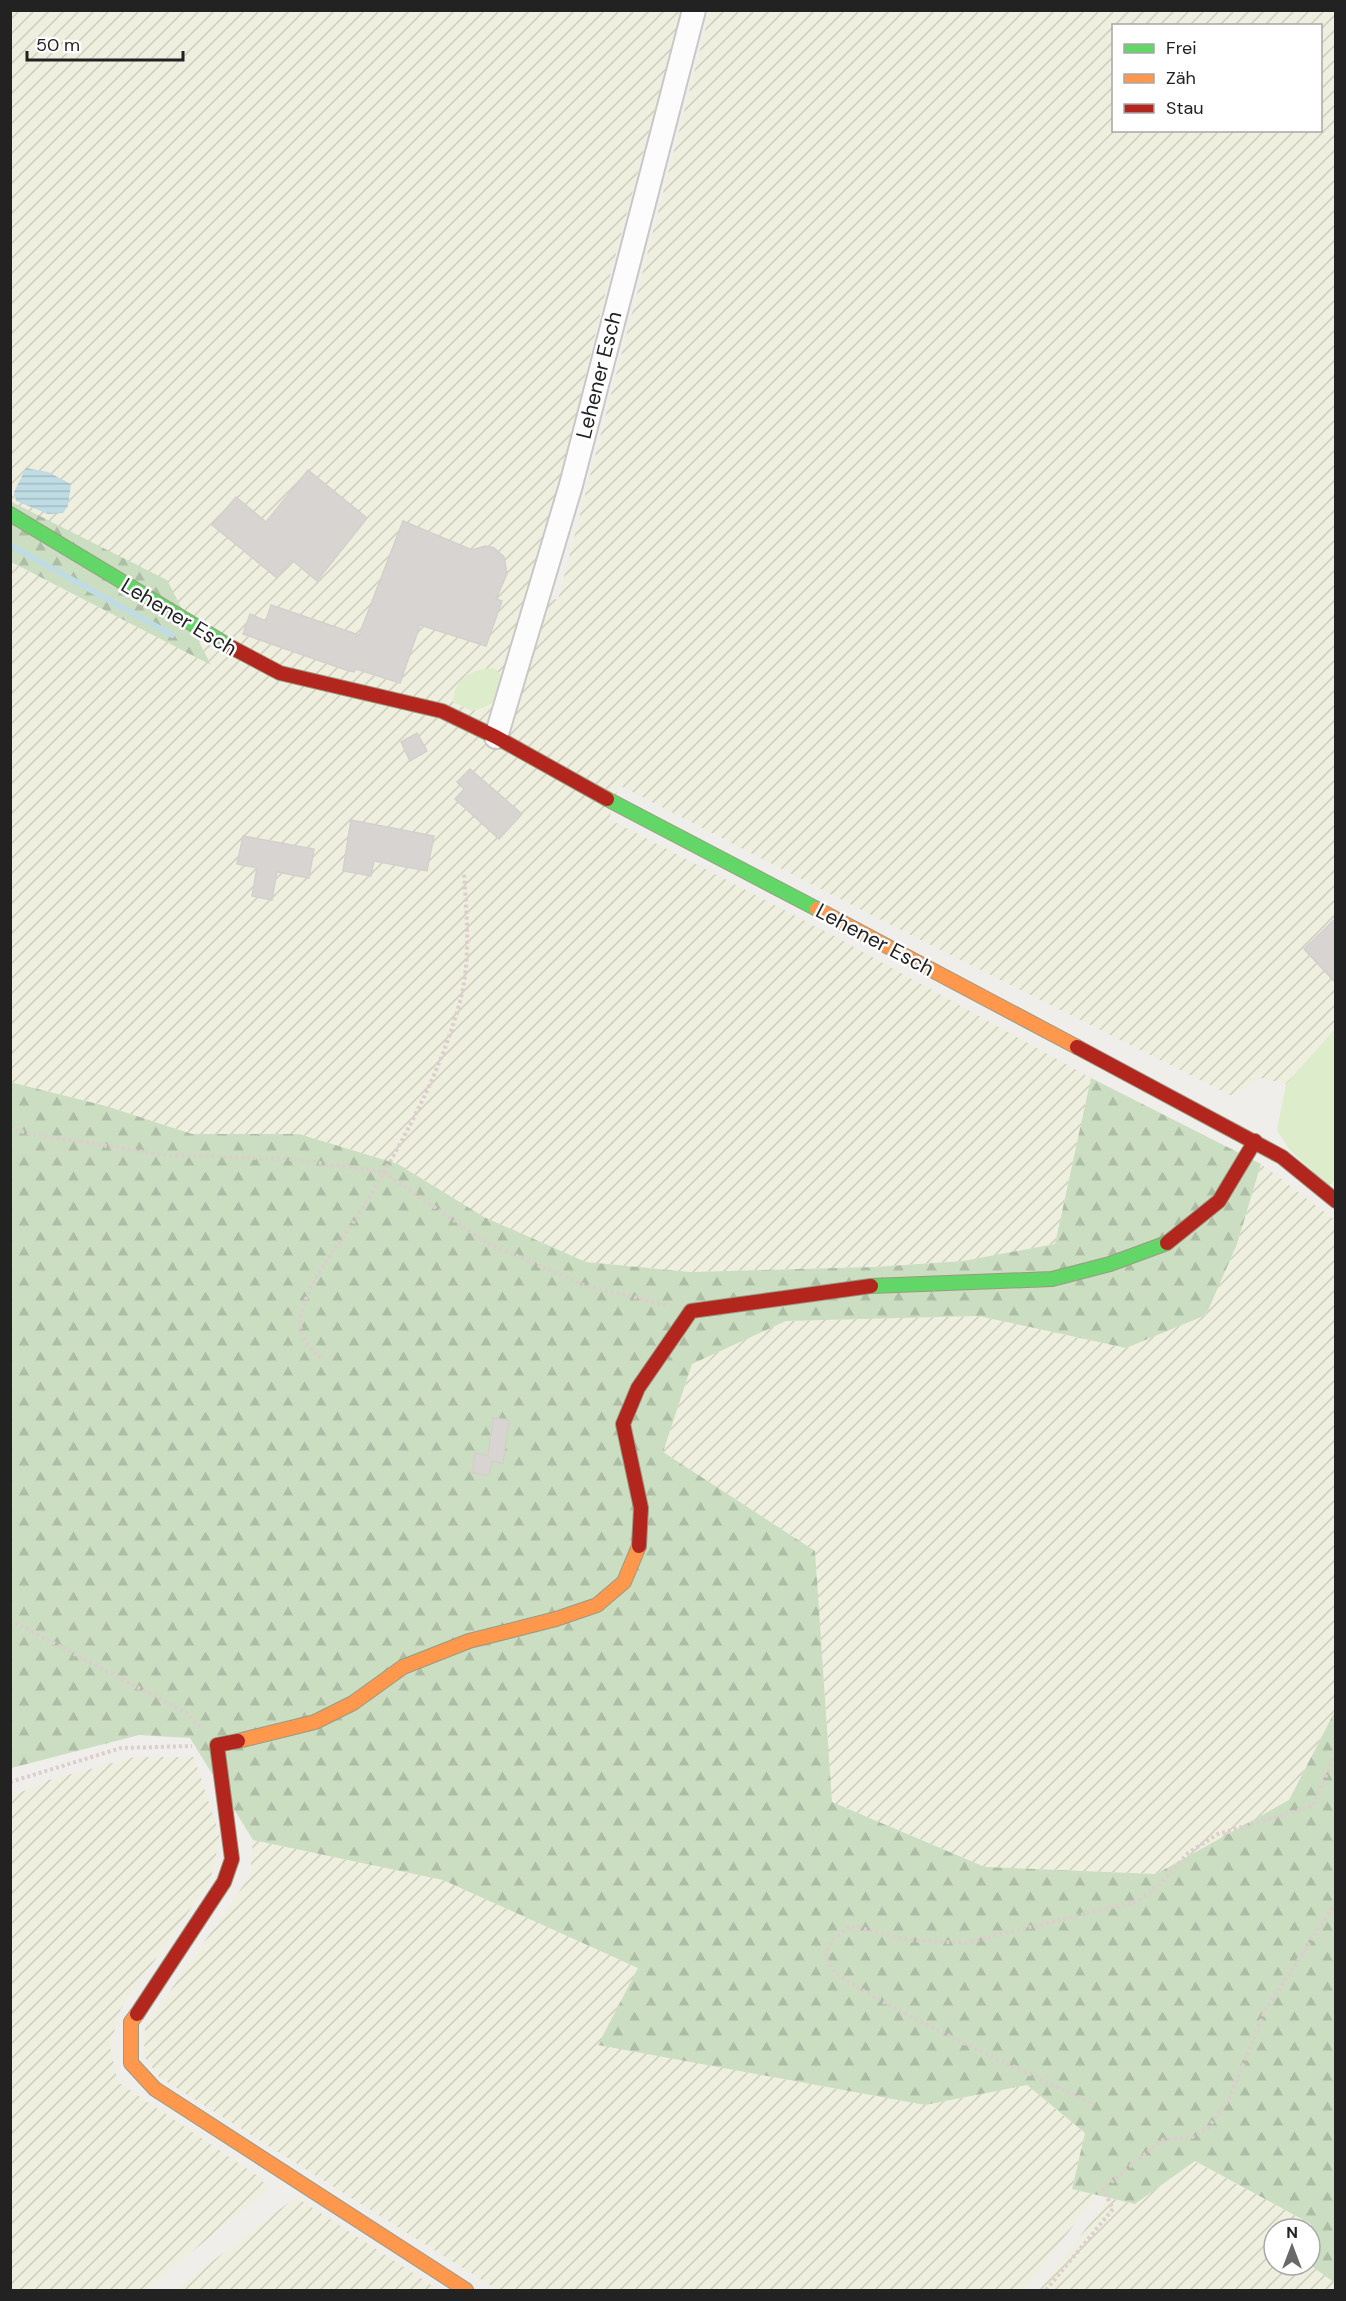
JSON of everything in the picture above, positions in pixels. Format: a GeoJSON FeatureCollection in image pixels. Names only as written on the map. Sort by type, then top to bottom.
{"type":"FeatureCollection","features":[{"type":"Feature","properties":{"kind":"street","name":"Lehener Esch"},"geometry":{"type":"LineString","coordinates":[[496,737],[571,485],[694,10]]}},
{"type":"Feature","properties":{"kind":"street","name":"Lehener Esch"},"geometry":{"type":"LineString","coordinates":[[10,514],[208,636],[280,673],[442,711],[496,737],[532,759],[1255,1142],[1282,1157],[1335,1201]]}},
{"type":"Feature","properties":{"kind":"street"},"geometry":{"type":"LineString","coordinates":[[466,2290],[155,2089],[131,2063],[131,2022],[224,1882],[232,1859],[217,1745],[263,1737],[315,1722],[353,1703],[403,1667],[469,1641],[556,1619],[597,1605],[624,1582],[639,1552],[641,1508],[623,1424],[638,1388],[691,1311],[888,1284],[1052,1279],[1110,1264],[1167,1244],[1219,1201],[1255,1142]]}},
{"type":"Feature","properties":{"kind":"path"},"geometry":{"type":"LineString","coordinates":[[321,1358],[304,1343],[300,1319],[306,1298],[417,1113],[460,1004],[465,968],[467,919],[464,874]]}},
{"type":"Feature","properties":{"kind":"path"},"geometry":{"type":"LineString","coordinates":[[10,1127],[26,1133],[163,1155],[292,1159],[383,1172],[487,1243],[584,1285],[691,1311]]}},
{"type":"Feature","properties":{"kind":"path"},"geometry":{"type":"LineString","coordinates":[[10,1620],[186,1713],[217,1745]]}},
{"type":"Feature","properties":{"kind":"path"},"geometry":{"type":"LineString","coordinates":[[10,1782],[121,1748],[217,1745]]}},
{"type":"Feature","properties":{"kind":"path"},"geometry":{"type":"LineString","coordinates":[[1091,2103],[917,2019],[845,1980],[829,1966],[827,1954],[831,1942],[852,1926],[908,1940],[965,1943],[1138,1901],[1160,1884],[1188,1853],[1218,1834],[1313,1806],[1335,1752]]}},
{"type":"Feature","properties":{"kind":"path"},"geometry":{"type":"LineString","coordinates":[[1046,2290],[1113,2209],[1103,2190],[1162,2140],[1192,2137],[1208,2127],[1229,2099],[1265,2011],[1335,1902]]}},
{"type":"Feature","properties":{"kind":"green space"},"geometry":{"type":"Polygon","coordinates":[[[11,11],[681,11],[604,298],[533,593],[558,600],[710,11],[1335,11],[1336,1029],[1286,1084],[1261,1078],[1232,1096],[885,922],[619,785],[609,819],[836,937],[1091,1078],[1055,1244],[963,1261],[875,1267],[690,1272],[586,1262],[484,1217],[398,1164],[299,1134],[192,1134],[106,1106],[11,1082],[10,562],[210,664],[11,501],[11,11]]]}},
{"type":"Feature","properties":{"kind":"green space"},"geometry":{"type":"Polygon","coordinates":[[[10,501],[167,580],[211,665],[11,562],[10,501]]]}},
{"type":"Feature","properties":{"kind":"green space"},"geometry":{"type":"Polygon","coordinates":[[[494,668],[501,675],[504,683],[500,696],[495,701],[472,711],[453,702],[457,687],[466,676],[479,670],[494,668]]]}},
{"type":"Feature","properties":{"kind":"green space"},"geometry":{"type":"Polygon","coordinates":[[[1335,1029],[1336,1178],[1329,1187],[1289,1149],[1277,1130],[1286,1084],[1335,1029]]]}},
{"type":"Feature","properties":{"kind":"green space"},"geometry":{"type":"Polygon","coordinates":[[[1091,1078],[1261,1164],[1237,1244],[1206,1315],[1126,1348],[979,1316],[786,1321],[692,1364],[663,1452],[815,1551],[832,1802],[985,1867],[1156,1874],[1289,1800],[1335,1711],[1335,2283],[1322,2274],[1322,2217],[1298,2217],[1195,2161],[1135,2204],[1072,2189],[1085,2133],[1027,2085],[925,2105],[598,2045],[638,1968],[443,1880],[253,1840],[190,1738],[139,1735],[11,1768],[10,1082],[106,1106],[192,1134],[299,1134],[398,1164],[484,1217],[586,1262],[690,1272],[875,1267],[963,1261],[1055,1244],[1091,1078]]]}},
{"type":"Feature","properties":{"kind":"green space"},"geometry":{"type":"Polygon","coordinates":[[[1261,1164],[1335,1220],[1335,1711],[1289,1800],[1156,1874],[985,1867],[832,1802],[815,1551],[663,1452],[692,1364],[786,1321],[979,1316],[1126,1348],[1206,1315],[1237,1244],[1261,1164]]]}},
{"type":"Feature","properties":{"kind":"green space"},"geometry":{"type":"Polygon","coordinates":[[[135,1757],[194,1757],[220,1837],[210,1881],[120,2010],[110,2047],[118,2082],[258,2176],[269,2189],[145,2290],[11,2290],[10,1797],[49,1780],[135,1757]]]}},
{"type":"Feature","properties":{"kind":"green space"},"geometry":{"type":"Polygon","coordinates":[[[253,1840],[443,1880],[639,1968],[599,2045],[925,2105],[1027,2085],[1085,2133],[1072,2189],[1097,2195],[1024,2290],[498,2290],[159,2077],[144,2056],[145,2027],[250,1876],[253,1840]]]}},
{"type":"Feature","properties":{"kind":"green space"},"geometry":{"type":"Polygon","coordinates":[[[1194,2161],[1298,2217],[1262,2217],[1262,2277],[1322,2277],[1322,2273],[1336,2283],[1335,2290],[1039,2290],[1109,2198],[1135,2204],[1194,2161]]]}},
{"type":"Feature","properties":{"kind":"green space"},"geometry":{"type":"Polygon","coordinates":[[[296,2197],[439,2290],[175,2290],[296,2197]]]}},
{"type":"Feature","properties":{"kind":"water"},"geometry":{"type":"Polygon","coordinates":[[[26,468],[48,472],[71,484],[68,506],[63,513],[48,514],[16,501],[14,492],[26,468]]]}},
{"type":"Feature","properties":{"kind":"building"},"geometry":{"type":"Polygon","coordinates":[[[308,470],[367,518],[317,581],[292,560],[277,578],[212,525],[236,497],[266,522],[308,470]]]}},
{"type":"Feature","properties":{"kind":"building"},"geometry":{"type":"Polygon","coordinates":[[[403,521],[472,550],[485,546],[494,548],[504,557],[507,574],[496,599],[502,601],[486,646],[420,625],[400,683],[356,669],[354,672],[346,670],[243,634],[250,614],[266,621],[271,605],[359,635],[403,521]]]}},
{"type":"Feature","properties":{"kind":"building"},"geometry":{"type":"Polygon","coordinates":[[[417,733],[427,751],[410,761],[401,742],[417,733]]]}},
{"type":"Feature","properties":{"kind":"building"},"geometry":{"type":"Polygon","coordinates":[[[470,769],[522,814],[499,839],[455,799],[464,789],[457,782],[470,769]]]}},
{"type":"Feature","properties":{"kind":"building"},"geometry":{"type":"Polygon","coordinates":[[[351,820],[434,836],[427,871],[374,861],[371,876],[343,871],[351,820]]]}},
{"type":"Feature","properties":{"kind":"building"},"geometry":{"type":"Polygon","coordinates":[[[243,836],[314,849],[309,878],[277,872],[272,900],[252,896],[257,868],[237,864],[243,836]]]}},
{"type":"Feature","properties":{"kind":"building"},"geometry":{"type":"Polygon","coordinates":[[[1335,919],[1335,982],[1304,949],[1335,919]]]}},
{"type":"Feature","properties":{"kind":"building"},"geometry":{"type":"Polygon","coordinates":[[[493,1418],[509,1420],[503,1463],[492,1461],[489,1475],[472,1473],[475,1453],[488,1455],[493,1418]]]}},
{"type":"Feature","properties":{"kind":"waterway"},"geometry":{"type":"LineString","coordinates":[[10,545],[172,635]]}},
{"type":"Feature","properties":{"kind":"traffic: fast"},"geometry":{"type":"LineString","coordinates":[[10,514],[229,646]]}},
{"type":"Feature","properties":{"kind":"traffic: fast"},"geometry":{"type":"LineString","coordinates":[[607,799],[817,909]]}},
{"type":"Feature","properties":{"kind":"traffic: fast"},"geometry":{"type":"LineString","coordinates":[[871,1286],[1052,1279],[1110,1264],[1167,1243]]}},
{"type":"Feature","properties":{"kind":"traffic: slow"},"geometry":{"type":"LineString","coordinates":[[817,909],[1077,1047]]}},
{"type":"Feature","properties":{"kind":"traffic: slow"},"geometry":{"type":"LineString","coordinates":[[238,1741],[315,1722],[353,1703],[403,1667],[469,1641],[556,1619],[597,1605],[624,1582],[639,1546]]}},
{"type":"Feature","properties":{"kind":"traffic: slow"},"geometry":{"type":"LineString","coordinates":[[137,2014],[131,2022],[131,2063],[155,2089],[466,2290]]}},
{"type":"Feature","properties":{"kind":"traffic: jam"},"geometry":{"type":"LineString","coordinates":[[229,646],[280,673],[442,711],[496,737],[607,799]]}},
{"type":"Feature","properties":{"kind":"traffic: jam"},"geometry":{"type":"LineString","coordinates":[[1077,1047],[1282,1157],[1336,1201]]}},
{"type":"Feature","properties":{"kind":"traffic: jam"},"geometry":{"type":"LineString","coordinates":[[1167,1243],[1219,1201],[1255,1141]]}},
{"type":"Feature","properties":{"kind":"traffic: jam"},"geometry":{"type":"LineString","coordinates":[[639,1546],[641,1508],[623,1424],[638,1388],[691,1311],[871,1286]]}},
{"type":"Feature","properties":{"kind":"traffic: jam"},"geometry":{"type":"LineString","coordinates":[[137,2014],[224,1882],[232,1859],[217,1745],[238,1741]]}}]}
